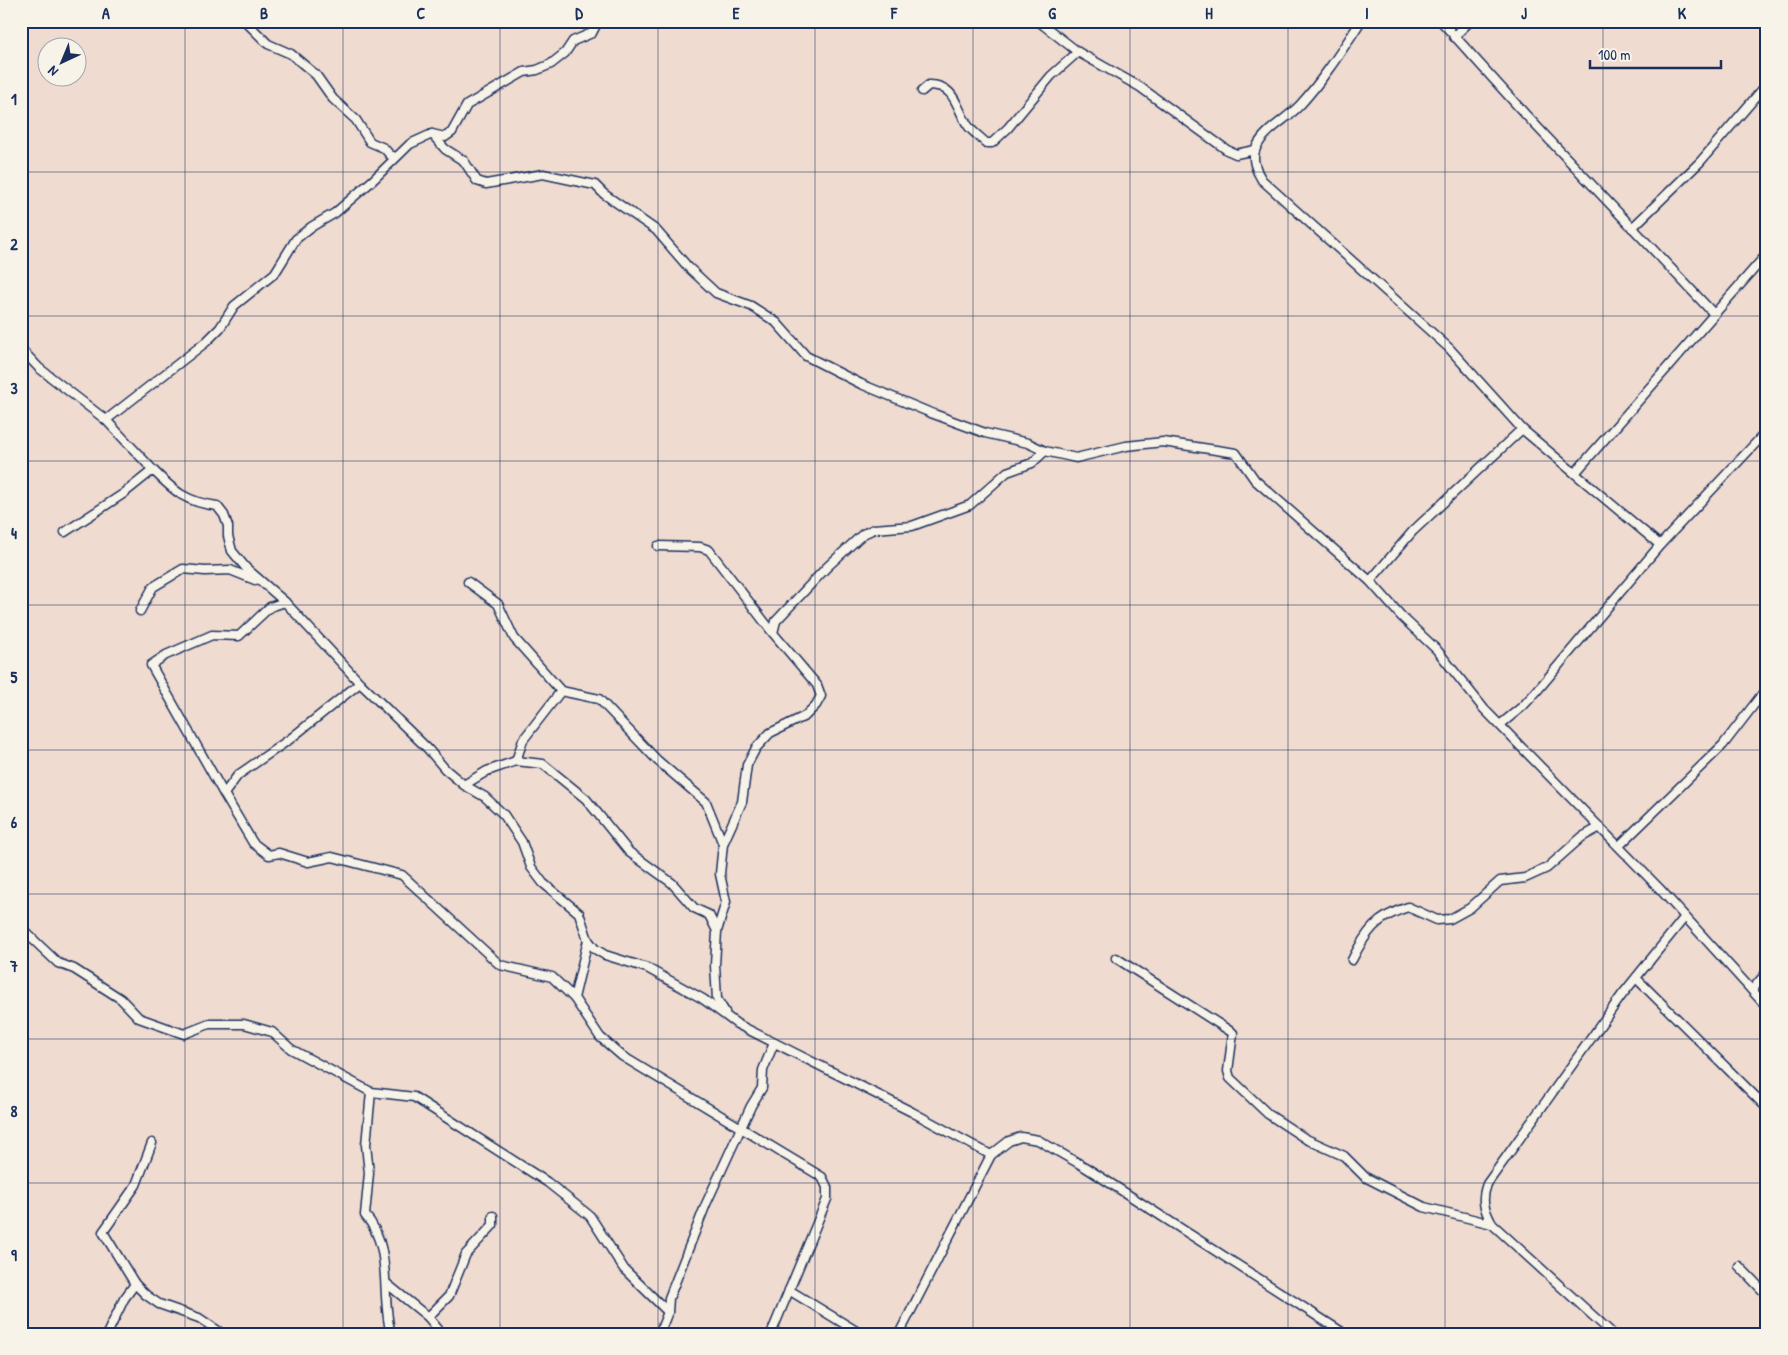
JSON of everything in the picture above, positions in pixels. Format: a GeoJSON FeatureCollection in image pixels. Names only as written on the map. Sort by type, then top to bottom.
{"type":"FeatureCollection","features":[{"type":"Feature","properties":{"kind":"street"},"geometry":{"type":"LineString","coordinates":[[245,21],[268,44],[291,54],[316,75],[333,99],[356,120],[370,142],[384,148],[396,157]]}},
{"type":"Feature","properties":{"kind":"street"},"geometry":{"type":"LineString","coordinates":[[106,420],[206,342],[220,328],[234,306],[276,273],[296,239],[311,227],[335,213],[410,144],[432,134],[445,137],[452,132],[456,121],[467,105],[515,76],[551,64],[565,53],[573,41],[592,33],[598,21]]}},
{"type":"Feature","properties":{"kind":"street"},"geometry":{"type":"LineString","coordinates":[[1038,21],[1078,52],[1140,87],[1227,150],[1236,154],[1255,150]]}},
{"type":"Feature","properties":{"kind":"street"},"geometry":{"type":"LineString","coordinates":[[1361,21],[1341,52],[1300,105],[1263,136],[1255,150],[1255,169],[1262,180],[1449,348],[1522,429],[1660,545]]}},
{"type":"Feature","properties":{"kind":"street"},"geometry":{"type":"LineString","coordinates":[[1441,21],[1714,314]]}},
{"type":"Feature","properties":{"kind":"street"},"geometry":{"type":"LineString","coordinates":[[1454,37],[1470,21]]}},
{"type":"Feature","properties":{"kind":"street"},"geometry":{"type":"LineString","coordinates":[[922,91],[929,85],[947,89],[957,100],[969,127],[986,143],[992,143],[1008,128],[1051,76],[1078,52]]}},
{"type":"Feature","properties":{"kind":"street"},"geometry":{"type":"LineString","coordinates":[[1632,228],[1700,162],[1767,84]]}},
{"type":"Feature","properties":{"kind":"street"},"geometry":{"type":"LineString","coordinates":[[432,134],[445,149],[464,162],[477,180],[486,184],[542,174],[595,185],[604,194],[623,208],[636,214],[656,230],[688,267],[716,293],[751,306],[776,322],[806,356],[861,384],[931,413],[985,433],[1028,443],[1045,452],[1076,458],[1126,446],[1163,442],[1236,453],[1255,480],[1370,580],[1402,617],[1438,650],[1484,709],[1501,724],[1619,846],[1767,1007]]}},
{"type":"Feature","properties":{"kind":"street"},"geometry":{"type":"LineString","coordinates":[[1575,473],[1767,254]]}},
{"type":"Feature","properties":{"kind":"street"},"geometry":{"type":"LineString","coordinates":[[21,349],[38,368],[106,420],[173,489],[196,503],[217,506],[224,515],[232,551],[260,582],[285,602],[360,683],[428,749],[445,769],[464,785],[485,797],[504,815],[522,842],[531,866],[543,883],[579,913],[588,940],[595,949],[605,955],[647,968],[703,999],[737,1024],[912,1112],[991,1155]]}},
{"type":"Feature","properties":{"kind":"street"},"geometry":{"type":"LineString","coordinates":[[1370,580],[1413,531],[1522,429]]}},
{"type":"Feature","properties":{"kind":"street"},"geometry":{"type":"LineString","coordinates":[[1501,724],[1523,706],[1536,692],[1660,545],[1767,431]]}},
{"type":"Feature","properties":{"kind":"street"},"geometry":{"type":"LineString","coordinates":[[773,633],[776,621],[791,604],[863,534],[874,529],[912,526],[970,506],[1007,472],[1032,463],[1045,452]]}},
{"type":"Feature","properties":{"kind":"street"},"geometry":{"type":"LineString","coordinates":[[65,532],[123,494],[153,470]]}},
{"type":"Feature","properties":{"kind":"street"},"geometry":{"type":"LineString","coordinates":[[658,546],[700,547],[708,550],[773,633],[817,685],[820,696],[816,705],[805,716],[770,733],[756,748],[747,765],[742,802],[723,844],[720,874],[726,902],[718,931],[715,965],[717,999],[728,1016]]}},
{"type":"Feature","properties":{"kind":"street"},"geometry":{"type":"LineString","coordinates":[[140,611],[154,587],[183,569],[205,572],[230,570],[260,582]]}},
{"type":"Feature","properties":{"kind":"street"},"geometry":{"type":"LineString","coordinates":[[468,582],[498,604],[514,638],[561,691],[599,699],[657,760],[706,802],[723,844]]}},
{"type":"Feature","properties":{"kind":"street"},"geometry":{"type":"LineString","coordinates":[[285,602],[270,607],[239,636],[212,635],[166,655],[151,665],[253,843],[269,855],[279,853],[308,862],[332,857],[402,875],[500,965],[552,977],[574,998],[600,1037],[622,1056],[822,1177],[827,1187],[827,1199],[771,1334]]}},
{"type":"Feature","properties":{"kind":"street"},"geometry":{"type":"LineString","coordinates":[[224,794],[238,775],[290,739],[360,683]]}},
{"type":"Feature","properties":{"kind":"street"},"geometry":{"type":"LineString","coordinates":[[516,761],[523,740],[561,691]]}},
{"type":"Feature","properties":{"kind":"street"},"geometry":{"type":"LineString","coordinates":[[1619,846],[1723,745],[1763,693],[1767,697]]}},
{"type":"Feature","properties":{"kind":"street"},"geometry":{"type":"LineString","coordinates":[[464,785],[487,771],[516,761],[543,764],[586,799],[629,852],[672,883],[694,908],[709,915],[718,931]]}},
{"type":"Feature","properties":{"kind":"street"},"geometry":{"type":"LineString","coordinates":[[1352,960],[1366,932],[1394,911],[1408,906],[1437,920],[1450,919],[1470,908],[1500,881],[1525,878],[1548,868],[1582,837],[1600,827]]}},
{"type":"Feature","properties":{"kind":"street"},"geometry":{"type":"LineString","coordinates":[[1613,1334],[1492,1224],[1485,1210],[1482,1197],[1487,1184],[1636,978],[1684,918]]}},
{"type":"Feature","properties":{"kind":"street"},"geometry":{"type":"LineString","coordinates":[[21,928],[58,962],[74,969],[121,999],[139,1018],[184,1034],[209,1024],[244,1024],[272,1032],[291,1049],[371,1092],[414,1097],[546,1182],[590,1216],[624,1269],[668,1312]]}},
{"type":"Feature","properties":{"kind":"street"},"geometry":{"type":"LineString","coordinates":[[574,998],[588,940]]}},
{"type":"Feature","properties":{"kind":"street"},"geometry":{"type":"LineString","coordinates":[[1116,958],[1233,1033],[1228,1071],[1230,1078],[1268,1114],[1306,1140],[1344,1156],[1365,1177],[1424,1207],[1492,1224]]}},
{"type":"Feature","properties":{"kind":"street"},"geometry":{"type":"LineString","coordinates":[[1752,990],[1767,972]]}},
{"type":"Feature","properties":{"kind":"street"},"geometry":{"type":"LineString","coordinates":[[1636,978],[1767,1108]]}},
{"type":"Feature","properties":{"kind":"street"},"geometry":{"type":"LineString","coordinates":[[659,1334],[668,1312],[669,1298],[706,1204],[762,1088],[763,1070],[774,1043]]}},
{"type":"Feature","properties":{"kind":"street"},"geometry":{"type":"LineString","coordinates":[[371,1092],[366,1145],[369,1173],[365,1215],[372,1223],[382,1249],[391,1334]]}},
{"type":"Feature","properties":{"kind":"street"},"geometry":{"type":"LineString","coordinates":[[899,1334],[991,1155],[1009,1141],[1021,1137],[1038,1140],[1085,1167],[1345,1334]]}},
{"type":"Feature","properties":{"kind":"street"},"geometry":{"type":"LineString","coordinates":[[152,1143],[136,1185],[103,1232],[135,1284],[146,1295],[159,1304],[191,1314],[224,1334]]}},
{"type":"Feature","properties":{"kind":"street"},"geometry":{"type":"LineString","coordinates":[[428,1317],[449,1296],[466,1254],[493,1225],[493,1216]]}},
{"type":"Feature","properties":{"kind":"street"},"geometry":{"type":"LineString","coordinates":[[1739,1266],[1767,1296]]}},
{"type":"Feature","properties":{"kind":"street"},"geometry":{"type":"LineString","coordinates":[[386,1283],[428,1317],[442,1334]]}},
{"type":"Feature","properties":{"kind":"street"},"geometry":{"type":"LineString","coordinates":[[107,1334],[124,1299],[135,1284]]}},
{"type":"Feature","properties":{"kind":"street"},"geometry":{"type":"LineString","coordinates":[[789,1290],[861,1334]]}}]}
